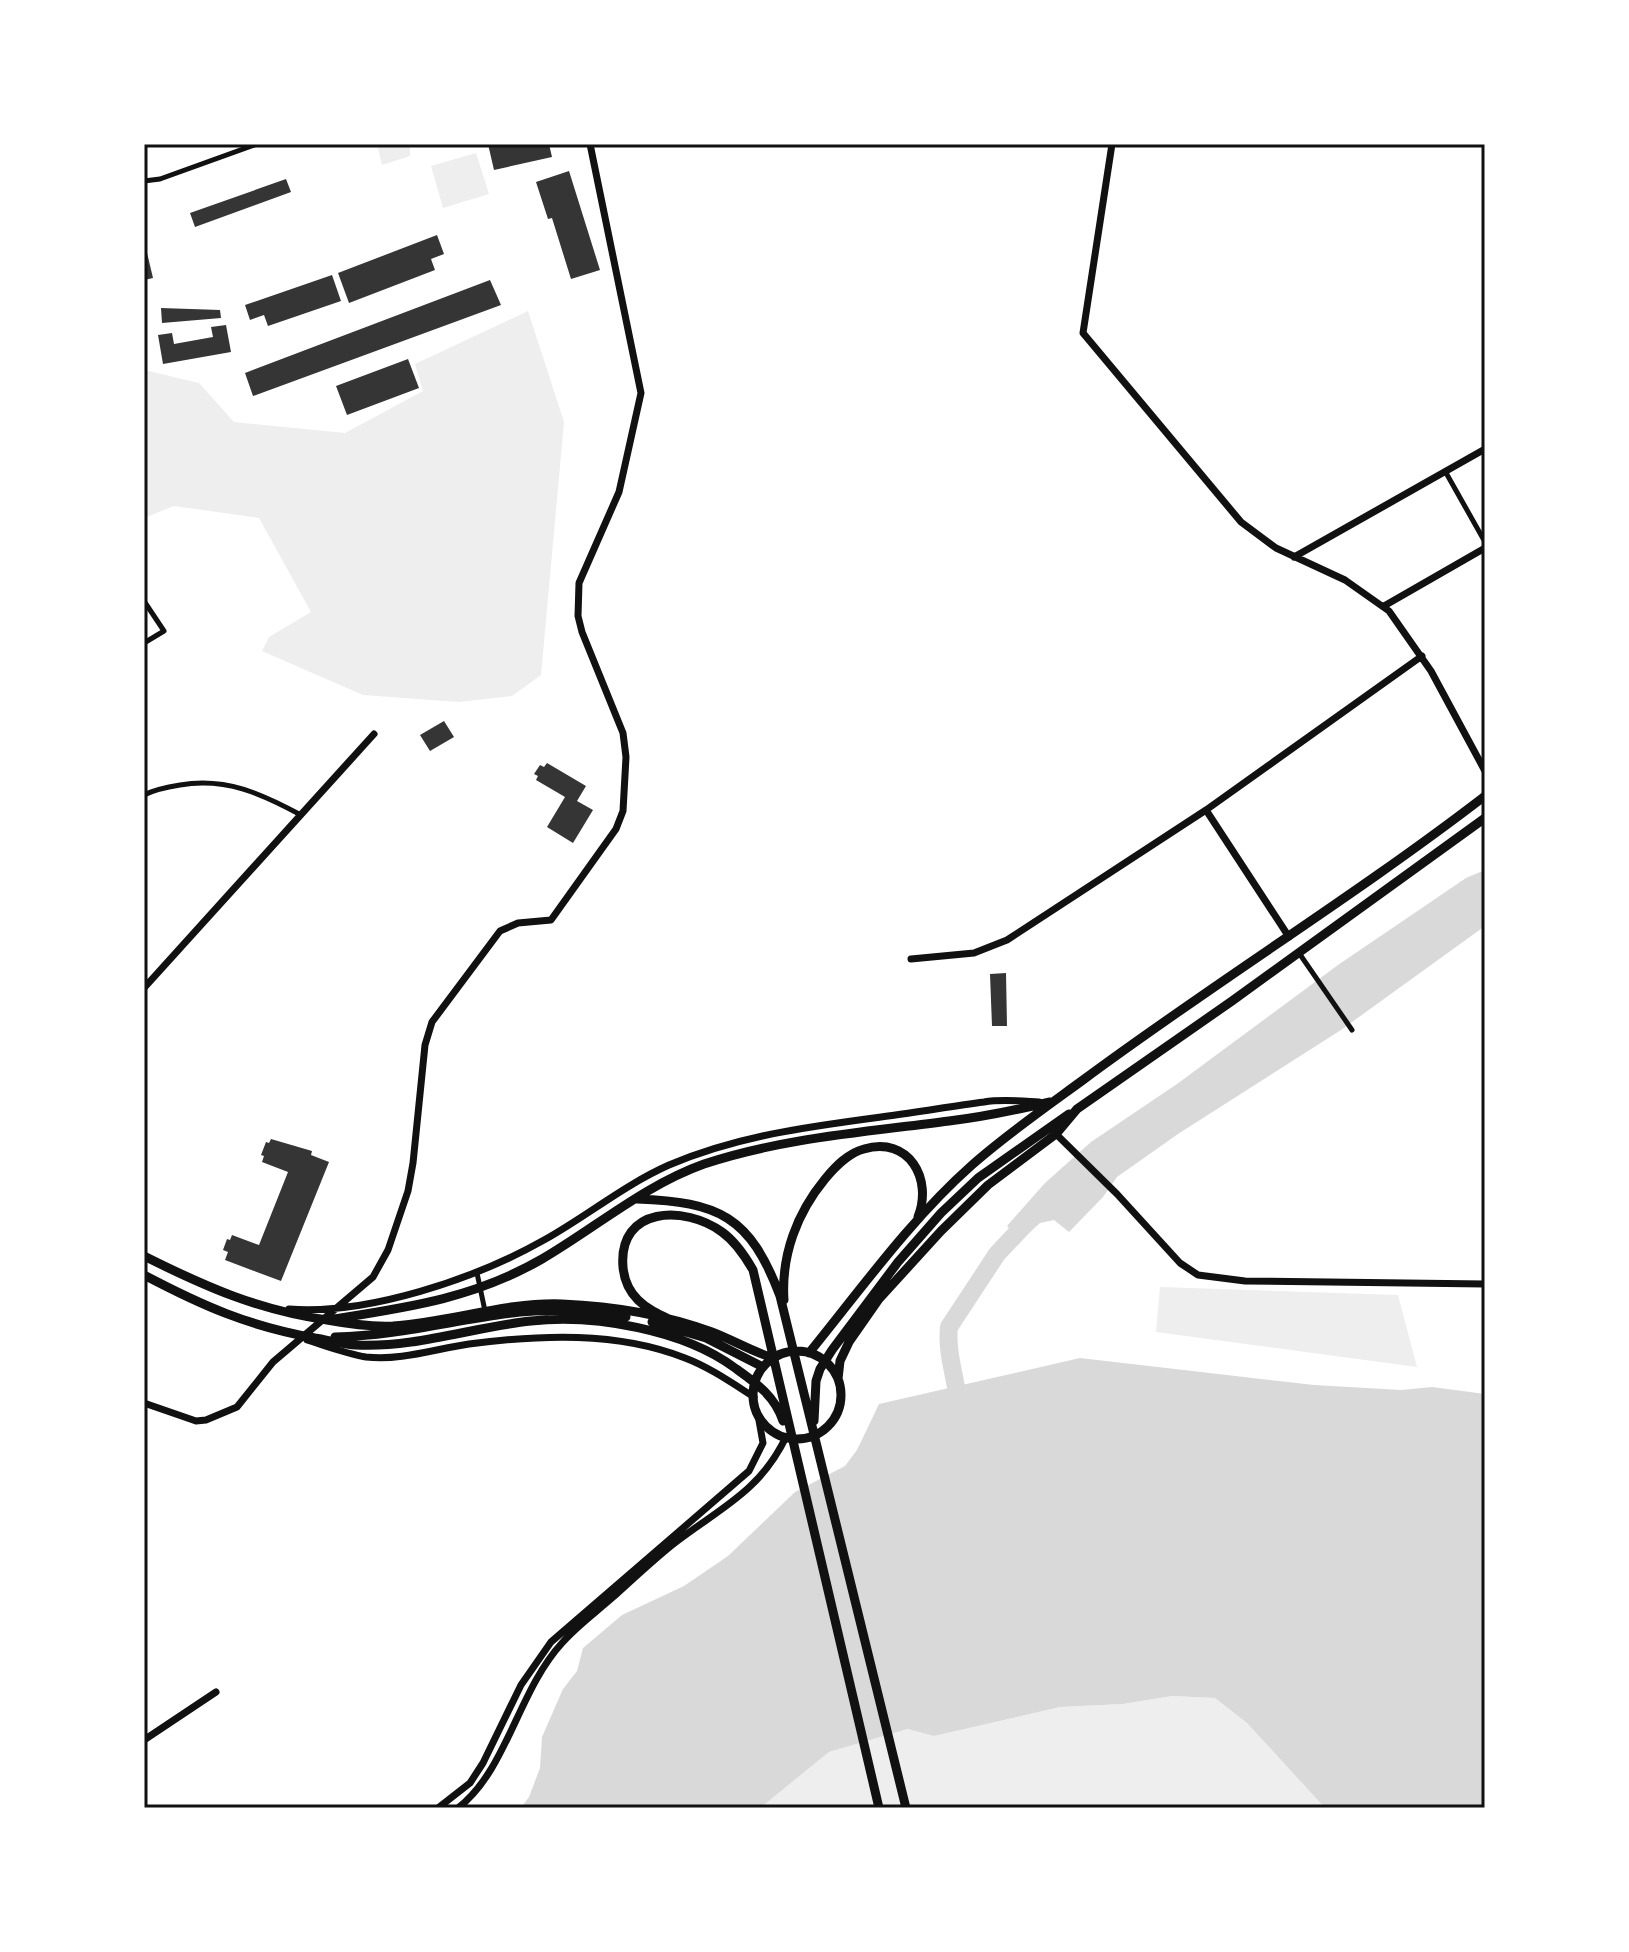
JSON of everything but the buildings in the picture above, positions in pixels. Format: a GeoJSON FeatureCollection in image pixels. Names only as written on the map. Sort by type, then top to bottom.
{"type":"FeatureCollection","features":[{"type":"Feature","properties":{"kind":"main road"},"geometry":{"type":"LineString","coordinates":[[809,1353],[916,1224],[972,1165],[1156,1025],[1289,937],[1485,796]]}},
{"type":"Feature","properties":{"kind":"main road"},"geometry":{"type":"LineString","coordinates":[[818,1453],[813,1413],[816,1381],[826,1360],[898,1262],[941,1213],[978,1178],[1485,818]]}},
{"type":"Feature","properties":{"kind":"main road"},"geometry":{"type":"LineString","coordinates":[[327,1320],[447,1300],[497,1282],[541,1259],[666,1181],[701,1165],[745,1152],[857,1133],[975,1118],[1053,1102]]}},
{"type":"Feature","properties":{"kind":"main road"},"geometry":{"type":"LineString","coordinates":[[838,1379],[840,1361],[849,1342],[879,1299],[988,1185],[1056,1134],[1077,1109]]}},
{"type":"Feature","properties":{"kind":"main road"},"geometry":{"type":"LineString","coordinates":[[785,1319],[785,1271],[793,1233],[805,1205],[849,1156],[863,1149],[880,1147],[898,1151],[911,1160],[924,1184],[924,1197],[916,1224]]}},
{"type":"Feature","properties":{"kind":"main road"},"geometry":{"type":"LineString","coordinates":[[637,1199],[681,1201],[712,1209],[729,1219],[751,1239],[768,1265],[785,1319],[906,1808]]}},
{"type":"Feature","properties":{"kind":"main road"},"geometry":{"type":"LineString","coordinates":[[763,1367],[646,1307],[635,1297],[627,1283],[623,1257],[624,1245],[632,1232],[651,1217],[664,1214],[691,1217],[722,1232],[735,1244],[753,1270],[879,1808]]}},
{"type":"Feature","properties":{"kind":"main road"},"geometry":{"type":"LineString","coordinates":[[144,1256],[206,1287],[262,1308],[327,1320],[358,1325],[415,1326],[553,1310],[628,1317],[713,1333],[747,1350],[773,1358]]}},
{"type":"Feature","properties":{"kind":"main road"},"geometry":{"type":"LineString","coordinates":[[144,1275],[226,1315],[286,1333],[355,1345],[419,1341],[533,1320],[583,1320],[638,1328],[718,1356],[760,1386],[780,1412],[796,1459]]}},
{"type":"Feature","properties":{"kind":"main road"},"geometry":{"type":"LineString","coordinates":[[313,1337],[359,1337],[520,1304],[603,1307],[669,1319]]}},
{"type":"Feature","properties":{"kind":"main road"},"geometry":{"type":"LineString","coordinates":[[784,1353],[809,1353],[832,1367],[838,1379],[840,1406],[825,1429],[813,1436],[800,1439],[786,1437],[772,1431],[758,1415],[754,1384],[763,1367],[784,1353]]}},
{"type":"Feature","properties":{"kind":"street"},"geometry":{"type":"LineString","coordinates":[[144,181],[160,179],[257,144]]}},
{"type":"Feature","properties":{"kind":"street"},"geometry":{"type":"LineString","coordinates":[[144,1403],[191,1420],[206,1420],[241,1404],[273,1362],[369,1283],[388,1250],[408,1191],[425,1045],[432,1022],[500,931],[518,923],[551,920],[616,829],[623,811],[626,757],[623,733],[582,632],[577,598],[582,572],[619,492],[641,393],[590,144]]}},
{"type":"Feature","properties":{"kind":"street"},"geometry":{"type":"LineString","coordinates":[[1112,144],[1083,333],[1234,515],[1262,539],[1345,580],[1384,606],[1399,622],[1422,656],[1485,771]]}},
{"type":"Feature","properties":{"kind":"street"},"geometry":{"type":"LineString","coordinates":[[1294,557],[1485,449]]}},
{"type":"Feature","properties":{"kind":"street"},"geometry":{"type":"LineString","coordinates":[[1445,471],[1485,542]]}},
{"type":"Feature","properties":{"kind":"street"},"geometry":{"type":"LineString","coordinates":[[1384,606],[1485,548]]}},
{"type":"Feature","properties":{"kind":"street"},"geometry":{"type":"LineString","coordinates":[[144,601],[164,631],[144,643]]}},
{"type":"Feature","properties":{"kind":"street"},"geometry":{"type":"LineString","coordinates":[[911,959],[974,953],[1001,943],[1206,810],[1422,656]]}},
{"type":"Feature","properties":{"kind":"street"},"geometry":{"type":"LineString","coordinates":[[145,983],[302,816],[374,734]]}},
{"type":"Feature","properties":{"kind":"street"},"geometry":{"type":"LineString","coordinates":[[144,795],[195,782],[230,784],[262,794],[302,816]]}},
{"type":"Feature","properties":{"kind":"street"},"geometry":{"type":"LineString","coordinates":[[1206,810],[1289,937]]}},
{"type":"Feature","properties":{"kind":"street"},"geometry":{"type":"LineString","coordinates":[[1299,952],[1352,1030]]}},
{"type":"Feature","properties":{"kind":"street"},"geometry":{"type":"LineString","coordinates":[[262,1308],[314,1311],[351,1305],[415,1292],[477,1273],[546,1239],[618,1191],[668,1166],[754,1136],[987,1101],[1053,1102]]}},
{"type":"Feature","properties":{"kind":"street"},"geometry":{"type":"LineString","coordinates":[[1056,1134],[1180,1263],[1189,1271],[1208,1278],[1485,1284]]}},
{"type":"Feature","properties":{"kind":"street"},"geometry":{"type":"LineString","coordinates":[[477,1273],[492,1342]]}},
{"type":"Feature","properties":{"kind":"street"},"geometry":{"type":"LineString","coordinates":[[286,1333],[367,1357],[492,1342],[584,1337],[641,1344],[686,1358],[754,1397]]}},
{"type":"Feature","properties":{"kind":"street"},"geometry":{"type":"LineString","coordinates":[[438,1808],[470,1783],[521,1685],[551,1642],[749,1471],[763,1443],[758,1415]]}},
{"type":"Feature","properties":{"kind":"street"},"geometry":{"type":"LineString","coordinates":[[458,1808],[485,1779],[533,1684],[560,1645],[672,1546],[758,1481],[776,1459],[786,1437]]}},
{"type":"Feature","properties":{"kind":"street"},"geometry":{"type":"LineString","coordinates":[[144,1740],[216,1692]]}},
{"type":"Feature","properties":{"kind":"shaded area"},"geometry":{"type":"Polygon","coordinates":[[[377,144],[410,144],[410,156],[382,165],[377,144]]]}},
{"type":"Feature","properties":{"kind":"shaded area"},"geometry":{"type":"Polygon","coordinates":[[[476,153],[489,194],[443,208],[431,166],[476,153]]]}},
{"type":"Feature","properties":{"kind":"shaded area"},"geometry":{"type":"Polygon","coordinates":[[[528,311],[564,422],[541,675],[512,696],[459,702],[363,695],[262,651],[269,637],[311,612],[259,518],[174,506],[144,518],[144,370],[199,383],[234,422],[345,433],[423,391],[415,364],[528,311]]]}},
{"type":"Feature","properties":{"kind":"shaded area"},"geometry":{"type":"Polygon","coordinates":[[[1485,870],[1485,926],[1341,1030],[1178,1134],[1117,1177],[1103,1197],[1069,1232],[1054,1220],[1040,1223],[1020,1241],[1007,1226],[1045,1183],[1091,1142],[1177,1084],[1338,965],[1466,878],[1485,870]]]}},
{"type":"Feature","properties":{"kind":"shaded area"},"geometry":{"type":"Polygon","coordinates":[[[1160,1287],[1398,1295],[1417,1367],[1156,1332],[1160,1287]]]}},
{"type":"Feature","properties":{"kind":"shaded area"},"geometry":{"type":"Polygon","coordinates":[[[1080,1358],[1314,1385],[1401,1390],[1432,1387],[1485,1394],[1485,1808],[1325,1808],[1247,1723],[1215,1698],[1172,1696],[1123,1704],[1060,1707],[934,1736],[908,1729],[829,1752],[760,1808],[521,1808],[529,1797],[540,1768],[542,1737],[563,1689],[577,1671],[583,1648],[622,1615],[684,1586],[728,1556],[795,1492],[845,1466],[857,1450],[879,1404],[1080,1358]]]}},
{"type":"Feature","properties":{"kind":"shaded area"},"geometry":{"type":"Polygon","coordinates":[[[1172,1696],[1215,1698],[1247,1723],[1325,1808],[760,1808],[829,1752],[909,1729],[934,1736],[1060,1707],[1123,1704],[1172,1696]]]}},
{"type":"Feature","properties":{"kind":"waterway"},"geometry":{"type":"LineString","coordinates":[[959,1408],[949,1347],[949,1327],[997,1254],[1030,1219]]}}]}
